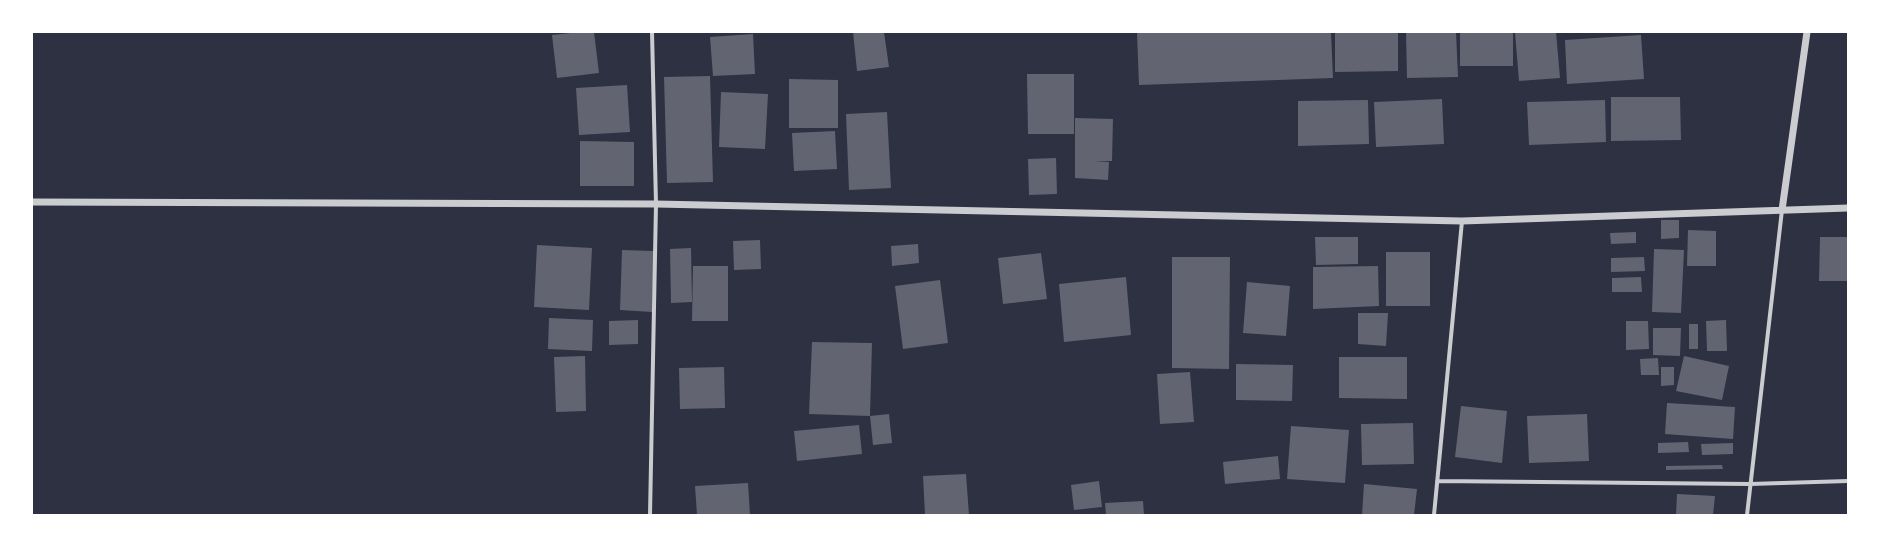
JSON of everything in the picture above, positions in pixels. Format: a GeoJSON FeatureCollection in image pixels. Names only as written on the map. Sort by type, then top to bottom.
{"type":"FeatureCollection","features":[{"type":"Feature","properties":{"kind":"street"},"geometry":{"type":"LineString","coordinates":[[650,515],[656,204],[652,32]]}},
{"type":"Feature","properties":{"kind":"street"},"geometry":{"type":"LineString","coordinates":[[1746,515],[1782,210],[1807,32]]}},
{"type":"Feature","properties":{"kind":"street"},"geometry":{"type":"LineString","coordinates":[[32,202],[656,204],[1462,221],[1848,208]]}},
{"type":"Feature","properties":{"kind":"street"},"geometry":{"type":"LineString","coordinates":[[1434,515],[1462,221]]}},
{"type":"Feature","properties":{"kind":"street"},"geometry":{"type":"LineString","coordinates":[[1437,481],[1750,484],[1848,480]]}},
{"type":"Feature","properties":{"kind":"building"},"geometry":{"type":"Polygon","coordinates":[[[594,32],[599,73],[557,78],[552,35],[594,32]]]}},
{"type":"Feature","properties":{"kind":"building"},"geometry":{"type":"Polygon","coordinates":[[[853,32],[884,32],[889,67],[857,71],[853,32]]]}},
{"type":"Feature","properties":{"kind":"building"},"geometry":{"type":"Polygon","coordinates":[[[1331,32],[1333,78],[1139,85],[1137,33],[1331,32]]]}},
{"type":"Feature","properties":{"kind":"building"},"geometry":{"type":"Polygon","coordinates":[[[1335,32],[1398,32],[1398,71],[1335,72],[1335,32]]]}},
{"type":"Feature","properties":{"kind":"building"},"geometry":{"type":"Polygon","coordinates":[[[1406,32],[1456,32],[1458,77],[1407,78],[1406,32]]]}},
{"type":"Feature","properties":{"kind":"building"},"geometry":{"type":"Polygon","coordinates":[[[1460,32],[1513,32],[1513,66],[1460,66],[1460,32]]]}},
{"type":"Feature","properties":{"kind":"building"},"geometry":{"type":"Polygon","coordinates":[[[1515,32],[1556,32],[1560,78],[1519,81],[1515,32]]]}},
{"type":"Feature","properties":{"kind":"building"},"geometry":{"type":"Polygon","coordinates":[[[753,34],[755,74],[713,76],[710,37],[753,34]]]}},
{"type":"Feature","properties":{"kind":"building"},"geometry":{"type":"Polygon","coordinates":[[[1641,35],[1644,79],[1567,84],[1565,40],[1641,35]]]}},
{"type":"Feature","properties":{"kind":"building"},"geometry":{"type":"Polygon","coordinates":[[[1027,74],[1074,74],[1074,134],[1028,134],[1027,74]]]}},
{"type":"Feature","properties":{"kind":"building"},"geometry":{"type":"Polygon","coordinates":[[[710,76],[713,182],[667,183],[664,77],[710,76]]]}},
{"type":"Feature","properties":{"kind":"building"},"geometry":{"type":"Polygon","coordinates":[[[789,79],[838,80],[838,128],[789,128],[789,79]]]}},
{"type":"Feature","properties":{"kind":"building"},"geometry":{"type":"Polygon","coordinates":[[[627,85],[630,132],[579,135],[576,88],[627,85]]]}},
{"type":"Feature","properties":{"kind":"building"},"geometry":{"type":"Polygon","coordinates":[[[721,92],[768,94],[765,149],[719,147],[721,92]]]}},
{"type":"Feature","properties":{"kind":"building"},"geometry":{"type":"Polygon","coordinates":[[[1611,97],[1680,97],[1681,140],[1611,141],[1611,97]]]}},
{"type":"Feature","properties":{"kind":"building"},"geometry":{"type":"Polygon","coordinates":[[[1442,99],[1444,144],[1376,147],[1374,102],[1442,99]]]}},
{"type":"Feature","properties":{"kind":"building"},"geometry":{"type":"Polygon","coordinates":[[[1368,100],[1369,144],[1298,146],[1298,101],[1368,100]]]}},
{"type":"Feature","properties":{"kind":"building"},"geometry":{"type":"Polygon","coordinates":[[[1605,100],[1606,142],[1529,145],[1527,102],[1605,100]]]}},
{"type":"Feature","properties":{"kind":"building"},"geometry":{"type":"Polygon","coordinates":[[[887,112],[891,188],[849,190],[846,114],[887,112]]]}},
{"type":"Feature","properties":{"kind":"building"},"geometry":{"type":"Polygon","coordinates":[[[1075,118],[1113,119],[1112,161],[1095,161],[1109,162],[1108,180],[1075,178],[1075,118]]]}},
{"type":"Feature","properties":{"kind":"building"},"geometry":{"type":"Polygon","coordinates":[[[835,131],[837,169],[794,171],[792,133],[835,131]]]}},
{"type":"Feature","properties":{"kind":"building"},"geometry":{"type":"Polygon","coordinates":[[[580,141],[634,142],[634,186],[580,186],[580,141]]]}},
{"type":"Feature","properties":{"kind":"building"},"geometry":{"type":"Polygon","coordinates":[[[1056,158],[1057,194],[1029,195],[1028,159],[1056,158]]]}},
{"type":"Feature","properties":{"kind":"building"},"geometry":{"type":"Polygon","coordinates":[[[1661,220],[1679,220],[1679,238],[1661,239],[1661,220]]]}},
{"type":"Feature","properties":{"kind":"building"},"geometry":{"type":"Polygon","coordinates":[[[1688,230],[1716,231],[1716,266],[1687,266],[1688,230]]]}},
{"type":"Feature","properties":{"kind":"building"},"geometry":{"type":"Polygon","coordinates":[[[1636,232],[1636,243],[1611,244],[1610,233],[1636,232]]]}},
{"type":"Feature","properties":{"kind":"building"},"geometry":{"type":"Polygon","coordinates":[[[1315,237],[1358,237],[1358,264],[1316,265],[1315,237]]]}},
{"type":"Feature","properties":{"kind":"building"},"geometry":{"type":"Polygon","coordinates":[[[1820,237],[1848,237],[1848,281],[1819,281],[1820,237]]]}},
{"type":"Feature","properties":{"kind":"building"},"geometry":{"type":"Polygon","coordinates":[[[760,240],[761,269],[734,270],[733,241],[760,240]]]}},
{"type":"Feature","properties":{"kind":"building"},"geometry":{"type":"Polygon","coordinates":[[[918,244],[919,263],[892,266],[891,246],[918,244]]]}},
{"type":"Feature","properties":{"kind":"building"},"geometry":{"type":"Polygon","coordinates":[[[537,245],[592,248],[589,310],[534,307],[537,245]]]}},
{"type":"Feature","properties":{"kind":"building"},"geometry":{"type":"Polygon","coordinates":[[[691,248],[692,302],[671,303],[670,249],[691,248]]]}},
{"type":"Feature","properties":{"kind":"building"},"geometry":{"type":"Polygon","coordinates":[[[1654,249],[1684,250],[1681,313],[1652,312],[1654,249]]]}},
{"type":"Feature","properties":{"kind":"building"},"geometry":{"type":"Polygon","coordinates":[[[622,250],[654,251],[652,312],[620,310],[622,250]]]}},
{"type":"Feature","properties":{"kind":"building"},"geometry":{"type":"Polygon","coordinates":[[[1386,252],[1430,252],[1430,306],[1386,306],[1386,252]]]}},
{"type":"Feature","properties":{"kind":"building"},"geometry":{"type":"Polygon","coordinates":[[[1041,253],[1047,299],[1003,304],[998,258],[1041,253]]]}},
{"type":"Feature","properties":{"kind":"building"},"geometry":{"type":"Polygon","coordinates":[[[1172,257],[1230,257],[1229,369],[1172,368],[1172,257]]]}},
{"type":"Feature","properties":{"kind":"building"},"geometry":{"type":"Polygon","coordinates":[[[1644,257],[1645,271],[1611,272],[1611,258],[1644,257]]]}},
{"type":"Feature","properties":{"kind":"building"},"geometry":{"type":"Polygon","coordinates":[[[693,266],[728,266],[728,321],[692,321],[693,266]]]}},
{"type":"Feature","properties":{"kind":"building"},"geometry":{"type":"Polygon","coordinates":[[[1378,266],[1379,306],[1313,309],[1313,267],[1378,266]]]}},
{"type":"Feature","properties":{"kind":"building"},"geometry":{"type":"Polygon","coordinates":[[[1126,277],[1131,335],[1064,342],[1059,284],[1126,277]]]}},
{"type":"Feature","properties":{"kind":"building"},"geometry":{"type":"Polygon","coordinates":[[[1641,277],[1642,292],[1612,292],[1612,278],[1641,277]]]}},
{"type":"Feature","properties":{"kind":"building"},"geometry":{"type":"Polygon","coordinates":[[[940,280],[948,343],[903,349],[895,286],[940,280]]]}},
{"type":"Feature","properties":{"kind":"building"},"geometry":{"type":"Polygon","coordinates":[[[1247,282],[1290,286],[1286,336],[1243,333],[1247,282]]]}},
{"type":"Feature","properties":{"kind":"building"},"geometry":{"type":"Polygon","coordinates":[[[1358,313],[1388,313],[1386,346],[1358,344],[1358,313]]]}},
{"type":"Feature","properties":{"kind":"building"},"geometry":{"type":"Polygon","coordinates":[[[549,318],[593,320],[592,351],[548,349],[549,318]]]}},
{"type":"Feature","properties":{"kind":"building"},"geometry":{"type":"Polygon","coordinates":[[[638,320],[638,344],[609,345],[609,321],[638,320]]]}},
{"type":"Feature","properties":{"kind":"building"},"geometry":{"type":"Polygon","coordinates":[[[1726,320],[1727,351],[1707,351],[1706,321],[1726,320]]]}},
{"type":"Feature","properties":{"kind":"building"},"geometry":{"type":"Polygon","coordinates":[[[1626,321],[1648,321],[1649,349],[1626,350],[1626,321]]]}},
{"type":"Feature","properties":{"kind":"building"},"geometry":{"type":"Polygon","coordinates":[[[1689,324],[1698,324],[1698,349],[1689,349],[1689,324]]]}},
{"type":"Feature","properties":{"kind":"building"},"geometry":{"type":"Polygon","coordinates":[[[1653,328],[1681,328],[1680,356],[1653,355],[1653,328]]]}},
{"type":"Feature","properties":{"kind":"building"},"geometry":{"type":"Polygon","coordinates":[[[812,342],[872,343],[870,416],[809,414],[812,342]]]}},
{"type":"Feature","properties":{"kind":"building"},"geometry":{"type":"Polygon","coordinates":[[[585,356],[586,411],[556,412],[554,357],[585,356]]]}},
{"type":"Feature","properties":{"kind":"building"},"geometry":{"type":"Polygon","coordinates":[[[1684,356],[1729,366],[1722,400],[1676,391],[1684,356]]]}},
{"type":"Feature","properties":{"kind":"building"},"geometry":{"type":"Polygon","coordinates":[[[1339,357],[1407,357],[1407,399],[1339,398],[1339,357]]]}},
{"type":"Feature","properties":{"kind":"building"},"geometry":{"type":"Polygon","coordinates":[[[1658,358],[1659,375],[1641,375],[1640,359],[1658,358]]]}},
{"type":"Feature","properties":{"kind":"building"},"geometry":{"type":"Polygon","coordinates":[[[1236,364],[1293,365],[1292,401],[1236,400],[1236,364]]]}},
{"type":"Feature","properties":{"kind":"building"},"geometry":{"type":"Polygon","coordinates":[[[724,367],[725,408],[680,409],[679,368],[724,367]]]}},
{"type":"Feature","properties":{"kind":"building"},"geometry":{"type":"Polygon","coordinates":[[[1661,367],[1674,367],[1674,385],[1661,386],[1661,367]]]}},
{"type":"Feature","properties":{"kind":"building"},"geometry":{"type":"Polygon","coordinates":[[[1190,372],[1194,422],[1160,424],[1157,374],[1190,372]]]}},
{"type":"Feature","properties":{"kind":"building"},"geometry":{"type":"Polygon","coordinates":[[[1667,403],[1735,407],[1733,439],[1665,434],[1667,403]]]}},
{"type":"Feature","properties":{"kind":"building"},"geometry":{"type":"Polygon","coordinates":[[[1461,406],[1507,411],[1502,463],[1455,457],[1461,406]]]}},
{"type":"Feature","properties":{"kind":"building"},"geometry":{"type":"Polygon","coordinates":[[[889,414],[892,443],[873,445],[870,416],[889,414]]]}},
{"type":"Feature","properties":{"kind":"building"},"geometry":{"type":"Polygon","coordinates":[[[1587,414],[1589,461],[1529,463],[1527,416],[1587,414]]]}},
{"type":"Feature","properties":{"kind":"building"},"geometry":{"type":"Polygon","coordinates":[[[1413,423],[1414,464],[1362,465],[1361,424],[1413,423]]]}},
{"type":"Feature","properties":{"kind":"building"},"geometry":{"type":"Polygon","coordinates":[[[859,425],[862,454],[797,461],[794,431],[859,425]]]}},
{"type":"Feature","properties":{"kind":"building"},"geometry":{"type":"Polygon","coordinates":[[[1291,426],[1349,430],[1345,483],[1287,479],[1291,426]]]}},
{"type":"Feature","properties":{"kind":"building"},"geometry":{"type":"Polygon","coordinates":[[[1688,442],[1689,452],[1658,453],[1658,443],[1688,442]]]}},
{"type":"Feature","properties":{"kind":"building"},"geometry":{"type":"Polygon","coordinates":[[[1733,443],[1733,454],[1702,455],[1701,444],[1733,443]]]}},
{"type":"Feature","properties":{"kind":"building"},"geometry":{"type":"Polygon","coordinates":[[[1278,456],[1280,479],[1225,484],[1223,462],[1278,456]]]}},
{"type":"Feature","properties":{"kind":"building"},"geometry":{"type":"Polygon","coordinates":[[[1722,465],[1723,469],[1666,470],[1666,466],[1722,465]]]}},
{"type":"Feature","properties":{"kind":"building"},"geometry":{"type":"Polygon","coordinates":[[[966,474],[969,515],[925,515],[923,476],[966,474]]]}},
{"type":"Feature","properties":{"kind":"building"},"geometry":{"type":"Polygon","coordinates":[[[1099,481],[1102,507],[1074,510],[1071,485],[1099,481]]]}},
{"type":"Feature","properties":{"kind":"building"},"geometry":{"type":"Polygon","coordinates":[[[748,483],[750,515],[697,515],[695,486],[748,483]]]}},
{"type":"Feature","properties":{"kind":"building"},"geometry":{"type":"Polygon","coordinates":[[[1364,484],[1417,489],[1414,515],[1362,515],[1364,484]]]}},
{"type":"Feature","properties":{"kind":"building"},"geometry":{"type":"Polygon","coordinates":[[[1677,494],[1715,496],[1713,515],[1676,515],[1677,494]]]}},
{"type":"Feature","properties":{"kind":"building"},"geometry":{"type":"Polygon","coordinates":[[[1143,501],[1144,515],[1106,515],[1105,503],[1143,501]]]}}]}
